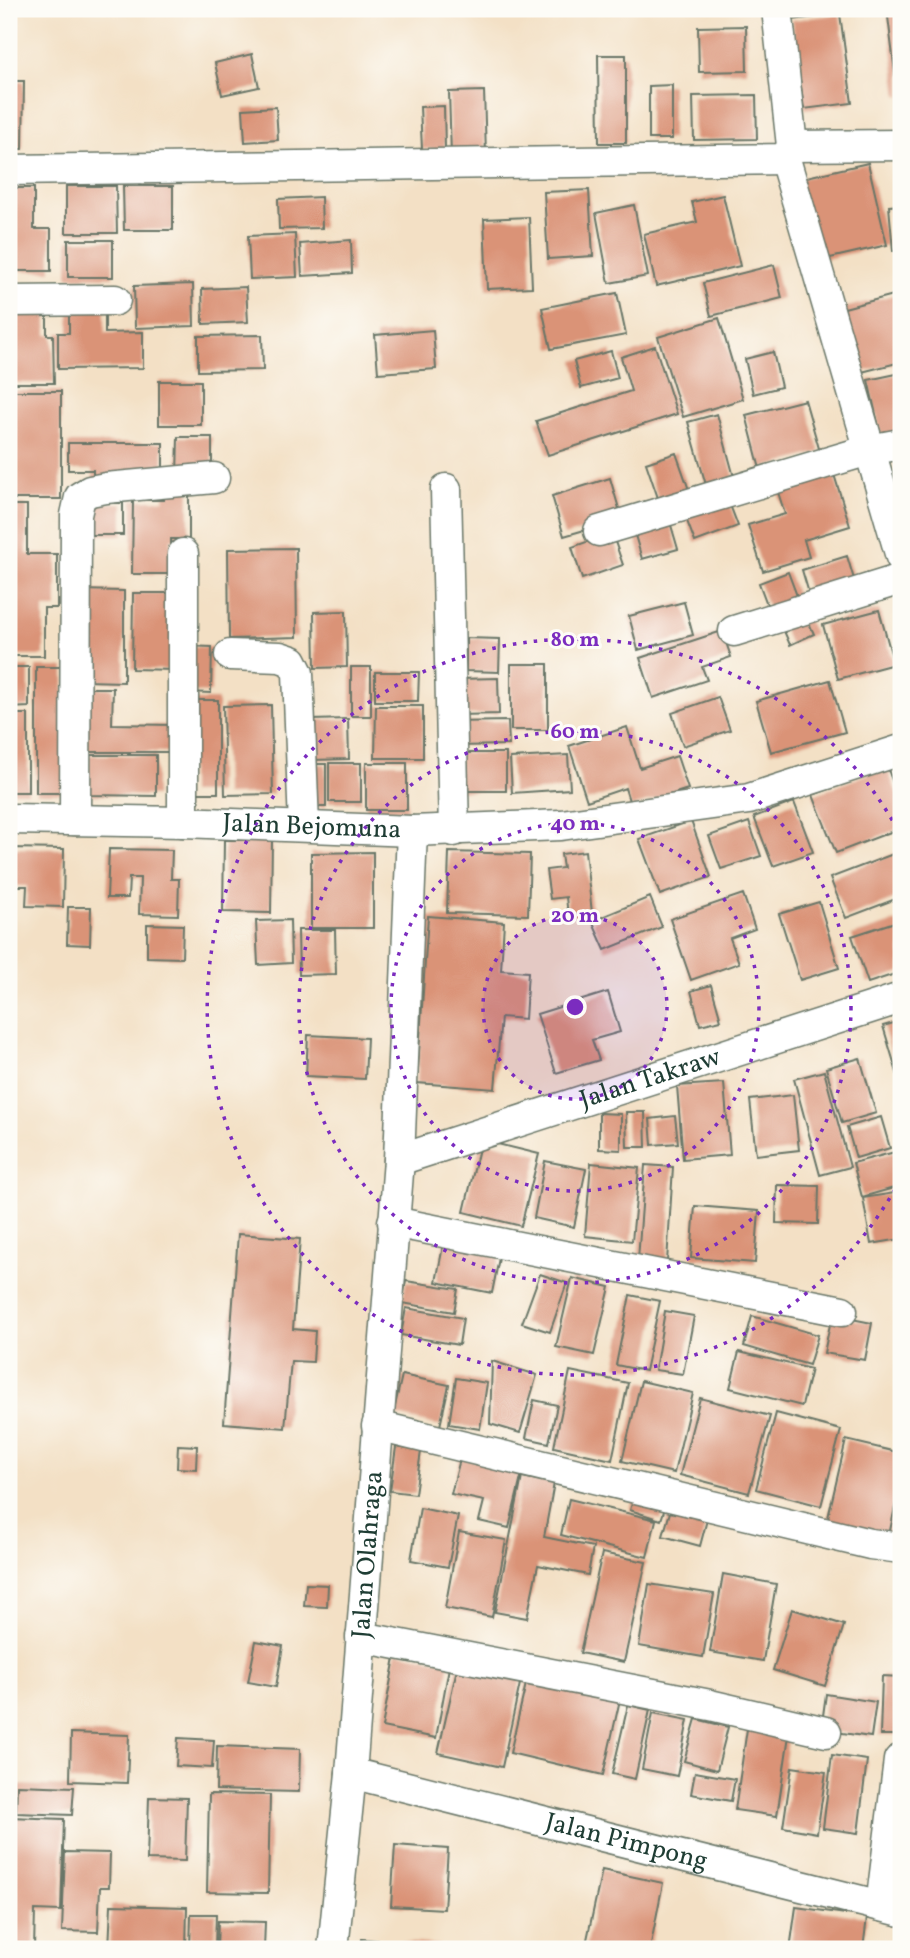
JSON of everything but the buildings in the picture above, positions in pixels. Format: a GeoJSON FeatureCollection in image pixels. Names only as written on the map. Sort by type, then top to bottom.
{"type":"FeatureCollection","features":[{"type":"Feature","properties":{"kind":"street"},"geometry":{"type":"LineString","coordinates":[[777,9],[788,152],[901,557]]}},
{"type":"Feature","properties":{"kind":"street"},"geometry":{"type":"LineString","coordinates":[[9,170],[788,152],[901,145]]}},
{"type":"Feature","properties":{"kind":"street"},"geometry":{"type":"LineString","coordinates":[[9,301],[115,300]]}},
{"type":"Feature","properties":{"kind":"street"},"geometry":{"type":"LineString","coordinates":[[598,531],[869,450],[901,444]]}},
{"type":"Feature","properties":{"kind":"street"},"geometry":{"type":"LineString","coordinates":[[75,820],[76,515],[80,497],[90,491],[106,488],[214,478]]}},
{"type":"Feature","properties":{"kind":"street"},"geometry":{"type":"LineString","coordinates":[[446,489],[454,831]]}},
{"type":"Feature","properties":{"kind":"street"},"geometry":{"type":"LineString","coordinates":[[183,554],[183,822]]}},
{"type":"Feature","properties":{"kind":"street"},"geometry":{"type":"LineString","coordinates":[[734,631],[901,579]]}},
{"type":"Feature","properties":{"kind":"street"},"geometry":{"type":"LineString","coordinates":[[230,655],[280,657],[292,662],[298,673],[304,826]]}},
{"type":"Feature","properties":{"kind":"street"},"geometry":{"type":"LineString","coordinates":[[412,831],[561,825],[749,799],[901,750]]}},
{"type":"Feature","properties":{"kind":"street","name":"Jalan Bejomuna"},"geometry":{"type":"LineString","coordinates":[[9,819],[183,822],[412,831],[399,1160]]}},
{"type":"Feature","properties":{"kind":"street","name":"Jalan Takraw"},"geometry":{"type":"LineString","coordinates":[[399,1160],[901,998]]}},
{"type":"Feature","properties":{"kind":"street","name":"Jalan Olahraga"},"geometry":{"type":"LineString","coordinates":[[333,1949],[351,1773],[399,1160]]}},
{"type":"Feature","properties":{"kind":"street"},"geometry":{"type":"LineString","coordinates":[[393,1222],[842,1311]]}},
{"type":"Feature","properties":{"kind":"street"},"geometry":{"type":"LineString","coordinates":[[377,1426],[870,1544],[901,1548]]}},
{"type":"Feature","properties":{"kind":"street"},"geometry":{"type":"LineString","coordinates":[[361,1637],[710,1705],[826,1732]]}},
{"type":"Feature","properties":{"kind":"street"},"geometry":{"type":"LineString","coordinates":[[891,1908],[899,1760]]}},
{"type":"Feature","properties":{"kind":"street","name":"Jalan Pimpong"},"geometry":{"type":"LineString","coordinates":[[351,1773],[891,1908]]}}]}
